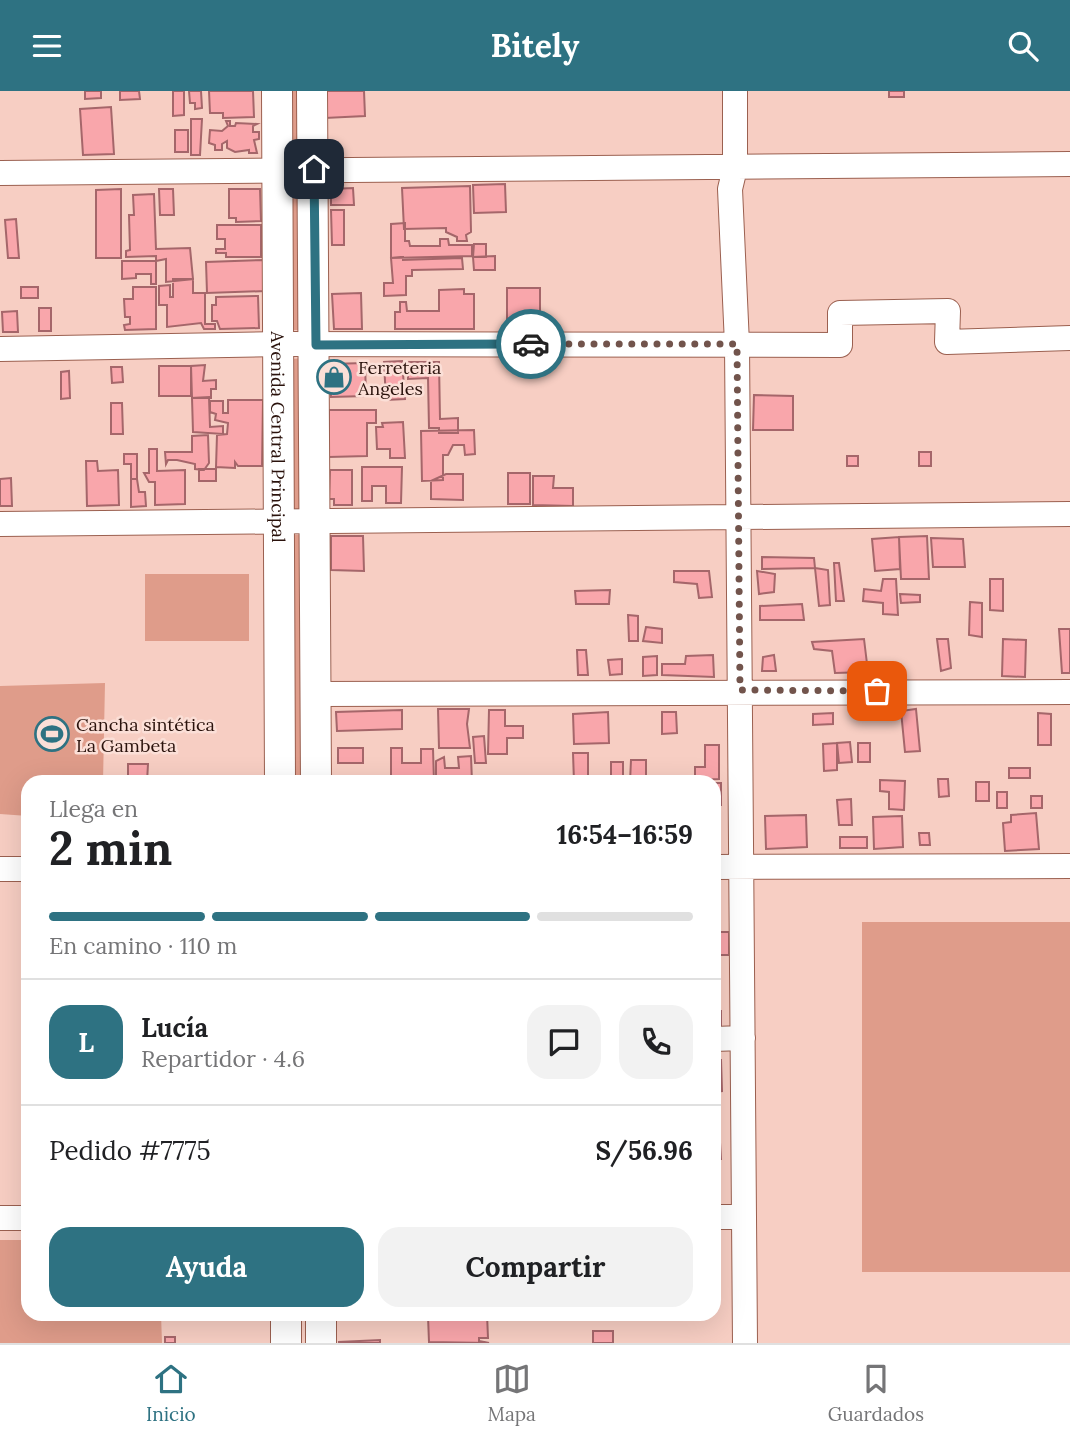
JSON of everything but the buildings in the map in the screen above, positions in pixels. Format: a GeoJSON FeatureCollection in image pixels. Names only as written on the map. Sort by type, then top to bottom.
{"type":"FeatureCollection","features":[{"type":"Feature","properties":{"kind":"street","name":"Avenida Central Principal"},"geometry":{"type":"LineString","coordinates":[[277,91],[281,344],[280,775]]}},
{"type":"Feature","properties":{"kind":"street","name":"Avenida Central Principal"},"geometry":{"type":"LineString","coordinates":[[312,91],[316,345],[316,775]]}},
{"type":"Feature","properties":{"kind":"street"},"geometry":{"type":"LineString","coordinates":[[735,91],[735,168],[730,189],[737,344],[745,1343]]}},
{"type":"Feature","properties":{"kind":"street"},"geometry":{"type":"LineString","coordinates":[[0,173],[1070,164]]}},
{"type":"Feature","properties":{"kind":"street"},"geometry":{"type":"LineString","coordinates":[[0,349],[281,344],[840,345],[840,313],[921,311],[948,311],[947,342],[1070,338]]}},
{"type":"Feature","properties":{"kind":"street"},"geometry":{"type":"LineString","coordinates":[[0,524],[1070,514]]}},
{"type":"Feature","properties":{"kind":"street"},"geometry":{"type":"LineString","coordinates":[[315,694],[740,690],[1070,692]]}},
{"type":"Feature","properties":{"kind":"street"},"geometry":{"type":"LineString","coordinates":[[721,867],[1070,866]]}},
{"type":"Feature","properties":{"kind":"street"},"geometry":{"type":"LineString","coordinates":[[0,869],[21,869]]}},
{"type":"Feature","properties":{"kind":"street"},"geometry":{"type":"LineString","coordinates":[[721,1039],[743,1038]]}},
{"type":"Feature","properties":{"kind":"street"},"geometry":{"type":"LineString","coordinates":[[721,1217],[744,1217]]}},
{"type":"Feature","properties":{"kind":"street"},"geometry":{"type":"LineString","coordinates":[[0,1218],[21,1218]]}},
{"type":"Feature","properties":{"kind":"street"},"geometry":{"type":"LineString","coordinates":[[286,1321],[286,1343]]}},
{"type":"Feature","properties":{"kind":"street"},"geometry":{"type":"LineString","coordinates":[[321,1321],[321,1343]]}},
{"type":"Feature","properties":{"kind":"shaded area"},"geometry":{"type":"Polygon","coordinates":[[[290,91],[298,91],[299,156],[291,156],[290,91]]]}},
{"type":"Feature","properties":{"kind":"shaded area"},"geometry":{"type":"Polygon","coordinates":[[[291,188],[300,188],[301,330],[292,330],[291,188]]]}},
{"type":"Feature","properties":{"kind":"shaded area"},"geometry":{"type":"Polygon","coordinates":[[[302,358],[303,510],[293,510],[292,359],[302,358]]]}},
{"type":"Feature","properties":{"kind":"shaded area"},"geometry":{"type":"Polygon","coordinates":[[[294,535],[303,535],[304,775],[295,775],[294,535]]]}},
{"type":"Feature","properties":{"kind":"shaded area"},"geometry":{"type":"Polygon","coordinates":[[[145,574],[249,574],[249,641],[145,641],[145,574]]]}},
{"type":"Feature","properties":{"kind":"shaded area","name":"Cancha sintética La Gambeta"},"geometry":{"type":"Polygon","coordinates":[[[105,683],[103,775],[21,775],[21,816],[0,814],[0,686],[105,683]]]}},
{"type":"Feature","properties":{"kind":"shaded area"},"geometry":{"type":"Polygon","coordinates":[[[862,922],[1070,922],[1070,1272],[862,1272],[862,922]]]}},
{"type":"Feature","properties":{"kind":"shaded area"},"geometry":{"type":"Polygon","coordinates":[[[0,1240],[21,1240],[21,1321],[161,1321],[162,1343],[0,1343],[0,1240]]]}},
{"type":"Feature","properties":{"kind":"way so far"},"geometry":{"type":"LineString","coordinates":[[531,344],[737,344],[740,690],[877,691]]}},
{"type":"Feature","properties":{"kind":"place","name":"Ferreteria Angeles"},"geometry":{"type":"Point","coordinates":[334,377]}},
{"type":"Feature","properties":{"kind":"place","name":"Cancha sintética La Gambeta"},"geometry":{"type":"Point","coordinates":[52,734]}},
{"type":"Feature","properties":{"kind":"route"},"geometry":{"type":"LineString","coordinates":[[314,169],[316,345],[531,344]]}}]}
